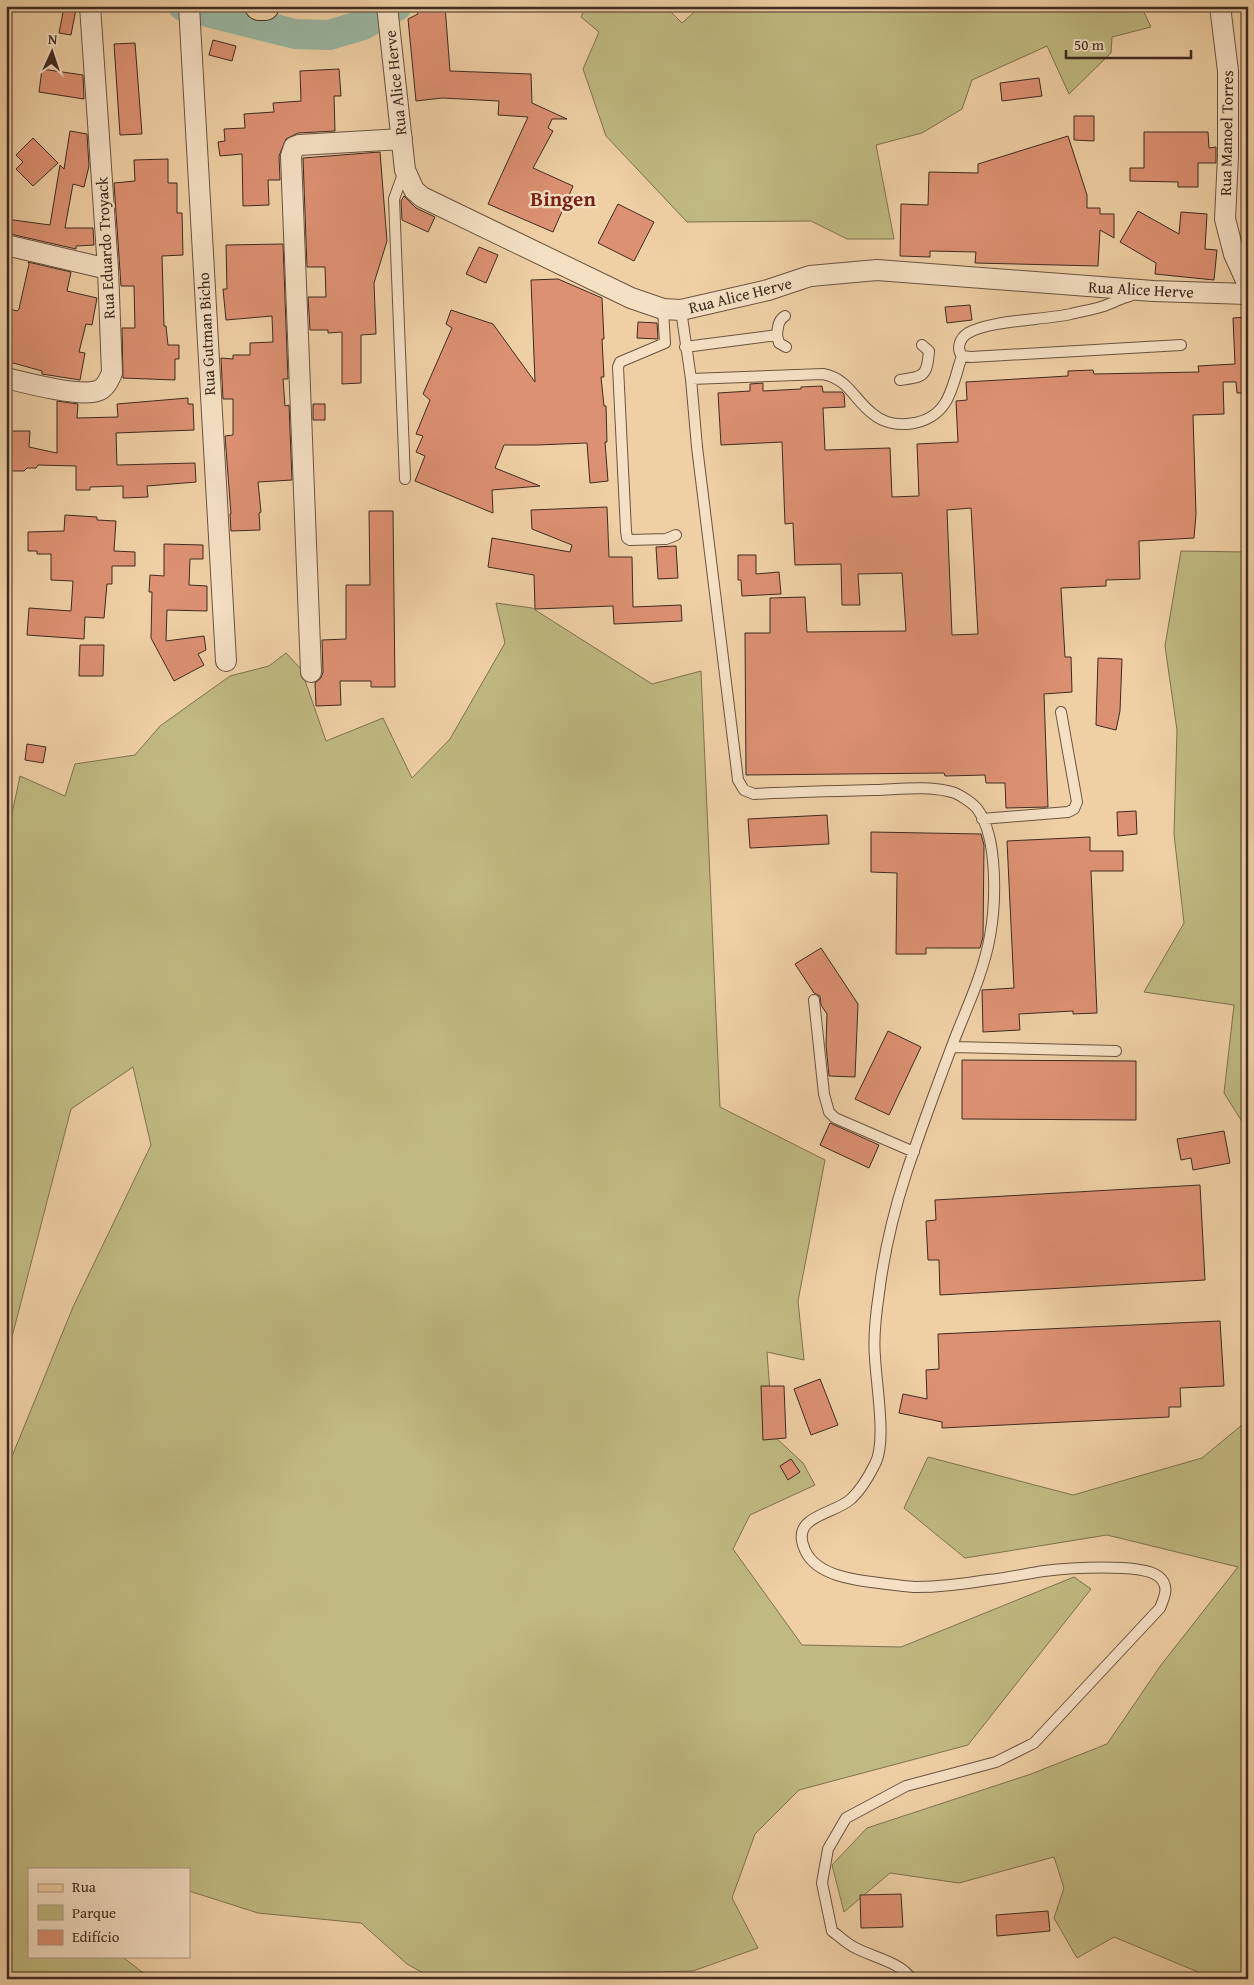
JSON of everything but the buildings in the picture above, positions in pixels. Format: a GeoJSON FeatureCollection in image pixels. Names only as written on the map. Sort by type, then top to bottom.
{"type":"FeatureCollection","features":[{"type":"Feature","properties":{"kind":"main road"},"geometry":{"type":"LineString","coordinates":[[259,6],[265,6]]}},
{"type":"Feature","properties":{"kind":"street","name":"Rua Eduardo Troyack"},"geometry":{"type":"LineString","coordinates":[[6,378],[59,390],[96,392],[102,389],[108,382],[112,373],[108,269],[90,6]]}},
{"type":"Feature","properties":{"kind":"street","name":"Rua Alice Herve"},"geometry":{"type":"LineString","coordinates":[[387,6],[405,170],[414,190],[422,198],[632,298],[672,310],[768,290],[810,276],[877,270],[1153,291],[1248,294]]}},
{"type":"Feature","properties":{"kind":"street","name":"Rua Manoel Torres"},"geometry":{"type":"LineString","coordinates":[[1220,6],[1228,70],[1228,156],[1225,219],[1234,254],[1248,286]]}},
{"type":"Feature","properties":{"kind":"street","name":"Rua Gutman Bicho"},"geometry":{"type":"LineString","coordinates":[[189,10],[226,661]]}},
{"type":"Feature","properties":{"kind":"street"},"geometry":{"type":"LineString","coordinates":[[311,672],[290,156],[294,147],[299,145],[402,139]]}},
{"type":"Feature","properties":{"kind":"street"},"geometry":{"type":"LineString","coordinates":[[6,245],[108,269]]}},
{"type":"Feature","properties":{"kind":"lane"},"geometry":{"type":"LineString","coordinates":[[405,170],[394,199],[406,478]]}},
{"type":"Feature","properties":{"kind":"lane"},"geometry":{"type":"LineString","coordinates":[[691,379],[823,374],[834,376],[842,381],[874,415],[896,424],[916,423],[933,416],[945,403],[962,356],[959,348],[962,339],[975,330],[1069,314],[1109,304],[1118,298],[1153,291]]}},
{"type":"Feature","properties":{"kind":"lane"},"geometry":{"type":"LineString","coordinates":[[672,310],[686,346],[691,379],[738,780],[744,790],[754,794],[925,788],[956,794],[977,807],[991,839],[994,876],[990,936],[978,979],[905,1178],[878,1293],[874,1354],[880,1425],[878,1460],[863,1485],[849,1501],[808,1521],[802,1534],[804,1549],[814,1564],[834,1575],[861,1581],[913,1587],[988,1580],[1049,1570],[1142,1568],[1156,1573],[1166,1588],[1160,1608],[1034,1743],[996,1762],[906,1786],[846,1818],[828,1849],[822,1883],[832,1932],[852,1947],[895,1965],[910,1976],[911,1979]]}},
{"type":"Feature","properties":{"kind":"lane"},"geometry":{"type":"LineString","coordinates":[[672,310],[665,343],[620,362],[618,367],[627,538],[630,540],[666,539],[676,535]]}},
{"type":"Feature","properties":{"kind":"lane"},"geometry":{"type":"LineString","coordinates":[[785,316],[779,322],[777,335],[778,343],[786,347]]}},
{"type":"Feature","properties":{"kind":"lane"},"geometry":{"type":"LineString","coordinates":[[686,346],[777,335]]}},
{"type":"Feature","properties":{"kind":"lane"},"geometry":{"type":"LineString","coordinates":[[900,380],[918,378],[925,373],[928,367],[929,351],[922,345]]}},
{"type":"Feature","properties":{"kind":"lane"},"geometry":{"type":"LineString","coordinates":[[962,356],[1181,345]]}},
{"type":"Feature","properties":{"kind":"lane"},"geometry":{"type":"LineString","coordinates":[[982,819],[1068,812],[1074,809],[1077,802],[1061,712]]}},
{"type":"Feature","properties":{"kind":"lane"},"geometry":{"type":"LineString","coordinates":[[814,1000],[824,1094],[829,1112],[836,1118],[914,1152]]}},
{"type":"Feature","properties":{"kind":"lane"},"geometry":{"type":"LineString","coordinates":[[952,1047],[1116,1050]]}},
{"type":"Feature","properties":{"kind":"green space"},"geometry":{"type":"Polygon","coordinates":[[[586,6],[628,6],[630,11],[645,6],[665,6],[682,23],[701,6],[1141,6],[1151,27],[1112,37],[1111,53],[1069,94],[1047,46],[972,80],[962,109],[922,133],[876,145],[894,239],[847,239],[811,221],[687,222],[606,136],[583,69],[599,32],[581,17],[586,6]]]}},
{"type":"Feature","properties":{"kind":"green space"},"geometry":{"type":"Polygon","coordinates":[[[1181,551],[1248,552],[1248,1131],[1224,1093],[1234,1005],[1144,992],[1184,923],[1174,834],[1177,730],[1165,646],[1181,551]]]}},
{"type":"Feature","properties":{"kind":"green space"},"geometry":{"type":"Polygon","coordinates":[[[496,603],[532,608],[652,684],[701,671],[720,1107],[825,1160],[798,1301],[804,1360],[767,1352],[773,1435],[803,1463],[815,1485],[750,1515],[733,1549],[802,1645],[901,1647],[1074,1577],[1091,1589],[968,1745],[799,1790],[755,1834],[732,1898],[758,1948],[693,1971],[530,1975],[524,1979],[434,1979],[407,1964],[361,1923],[258,1913],[190,1891],[190,1868],[28,1868],[28,1958],[124,1958],[151,1979],[6,1979],[6,1471],[73,1307],[151,1145],[133,1067],[71,1109],[6,1360],[6,842],[20,776],[65,796],[75,764],[135,755],[160,726],[230,676],[269,666],[286,653],[301,669],[326,741],[383,718],[412,778],[450,739],[505,643],[496,603]]]}},
{"type":"Feature","properties":{"kind":"green space"},"geometry":{"type":"Polygon","coordinates":[[[1248,1420],[1248,1979],[1201,1979],[1198,1972],[1114,1937],[1077,1958],[1054,1918],[1064,1888],[1054,1857],[959,1883],[890,1873],[844,1912],[832,1865],[867,1828],[1031,1774],[1107,1744],[1161,1665],[1238,1567],[1107,1535],[965,1558],[904,1508],[928,1457],[1073,1495],[1202,1458],[1248,1420]]]}},
{"type":"Feature","properties":{"kind":"waterway"},"geometry":{"type":"LineString","coordinates":[[183,6],[295,34],[329,35],[363,25],[397,6]]}},
{"type":"Feature","properties":{"kind":"district","name":"Bingen"},"geometry":{"type":"Point","coordinates":[563,199]}}]}
